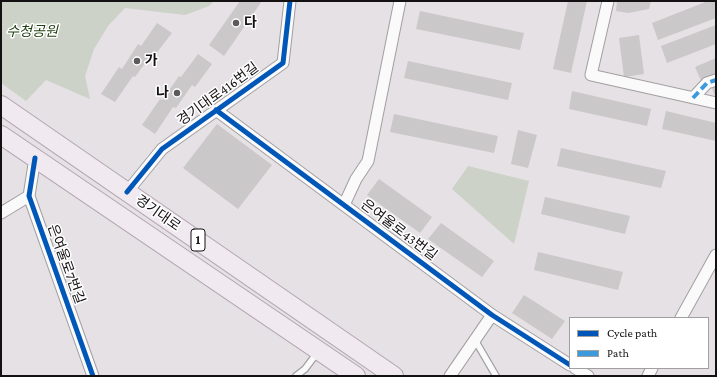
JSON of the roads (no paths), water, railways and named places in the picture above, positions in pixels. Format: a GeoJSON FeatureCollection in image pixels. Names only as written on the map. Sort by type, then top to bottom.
{"type":"FeatureCollection","features":[{"type":"Feature","properties":{"kind":"main road","name":"경기대로"},"geometry":{"type":"LineString","coordinates":[[1,105],[394,376]]}},
{"type":"Feature","properties":{"kind":"main road","name":"경기대로"},"geometry":{"type":"LineString","coordinates":[[1,135],[356,376]]}},
{"type":"Feature","properties":{"kind":"street","name":"경기대로416번길"},"geometry":{"type":"LineString","coordinates":[[127,192],[162,149],[283,63],[290,1]]}},
{"type":"Feature","properties":{"kind":"street"},"geometry":{"type":"LineString","coordinates":[[344,205],[356,179],[368,161],[400,1]]}},
{"type":"Feature","properties":{"kind":"street"},"geometry":{"type":"LineString","coordinates":[[608,1],[591,75],[716,103]]}},
{"type":"Feature","properties":{"kind":"street"},"geometry":{"type":"LineString","coordinates":[[693,98],[707,83],[716,80]]}},
{"type":"Feature","properties":{"kind":"street","name":"은여울로43번길"},"geometry":{"type":"LineString","coordinates":[[216,110],[492,315],[569,364]]}},
{"type":"Feature","properties":{"kind":"street","name":"은여울로7번길"},"geometry":{"type":"LineString","coordinates":[[35,158],[29,196],[94,376]]}},
{"type":"Feature","properties":{"kind":"street"},"geometry":{"type":"LineString","coordinates":[[1,213],[29,196]]}},
{"type":"Feature","properties":{"kind":"street"},"geometry":{"type":"LineString","coordinates":[[681,317],[716,255]]}},
{"type":"Feature","properties":{"kind":"street"},"geometry":{"type":"LineString","coordinates":[[450,376],[492,315]]}},
{"type":"Feature","properties":{"kind":"street"},"geometry":{"type":"LineString","coordinates":[[577,369],[588,376]]}},
{"type":"Feature","properties":{"kind":"lane"},"geometry":{"type":"LineString","coordinates":[[475,340],[496,376]]}},
{"type":"Feature","properties":{"kind":"lane"},"geometry":{"type":"LineString","coordinates":[[296,376],[305,368],[319,350]]}},
{"type":"Feature","properties":{"kind":"place","name":"다"},"geometry":{"type":"Point","coordinates":[236,23]}},
{"type":"Feature","properties":{"kind":"place","name":"가"},"geometry":{"type":"Point","coordinates":[137,61]}},
{"type":"Feature","properties":{"kind":"place","name":"나"},"geometry":{"type":"Point","coordinates":[177,93]}},
{"type":"Feature","properties":{"kind":"park label","name":"수청공원"},"geometry":{"type":"Point","coordinates":[32,32]}}]}
